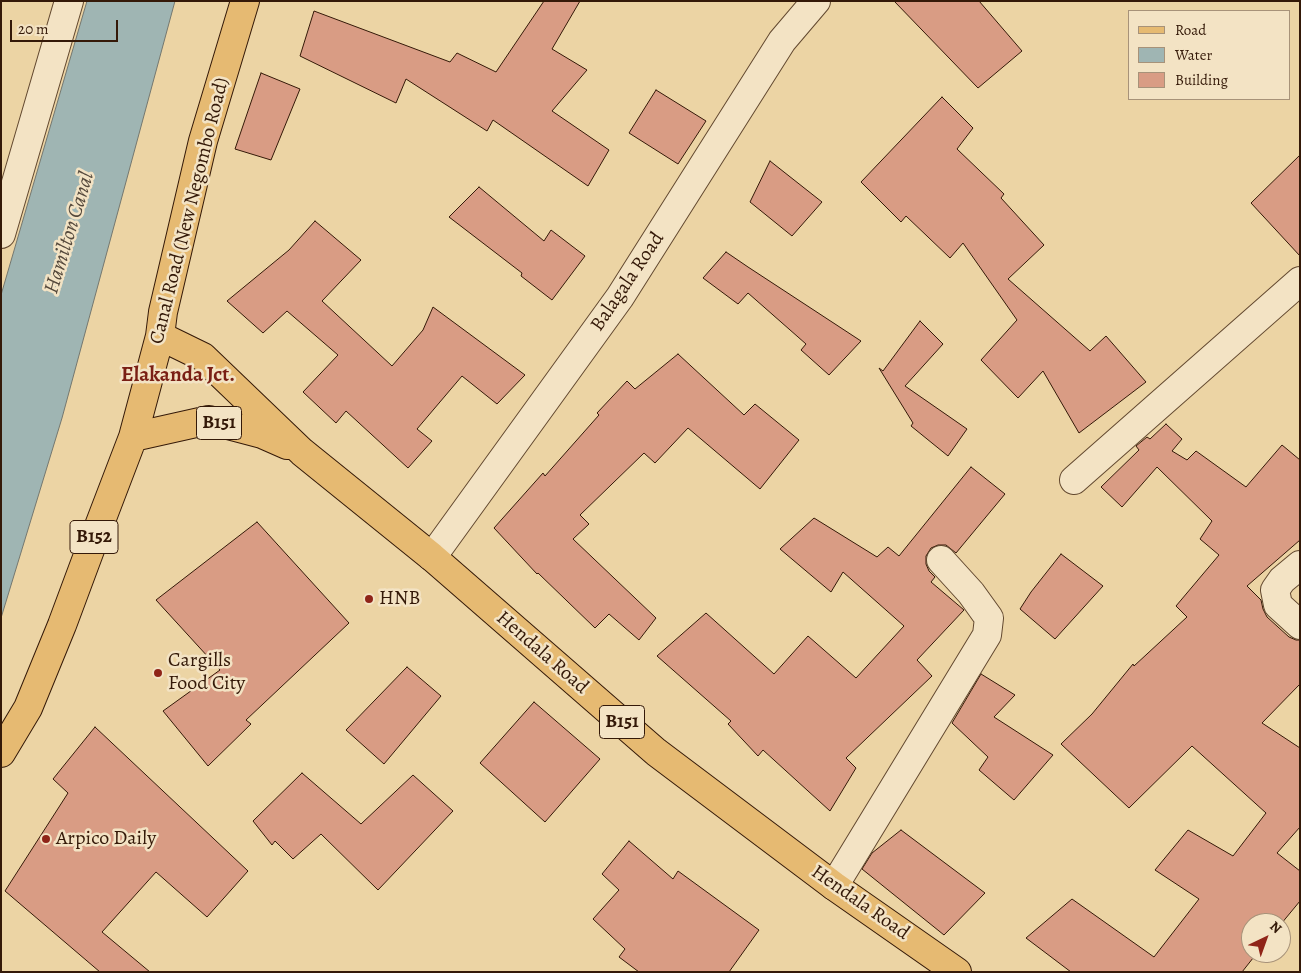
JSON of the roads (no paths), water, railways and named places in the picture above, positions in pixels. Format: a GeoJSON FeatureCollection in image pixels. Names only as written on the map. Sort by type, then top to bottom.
{"type":"FeatureCollection","features":[{"type":"Feature","properties":{"kind":"main road","name":"Canal Road (New Negombo Road)"},"geometry":{"type":"LineString","coordinates":[[1,753],[28,708],[62,625],[133,437],[160,336],[163,312],[203,141],[245,1]]}},
{"type":"Feature","properties":{"kind":"main road","name":"Hendala Road"},"geometry":{"type":"LineString","coordinates":[[160,336],[203,357],[302,452],[432,557],[656,752],[834,886],[957,972]]}},
{"type":"Feature","properties":{"kind":"main road","name":"Hendala Road"},"geometry":{"type":"LineString","coordinates":[[133,437],[209,420],[262,434],[302,452]]}},
{"type":"Feature","properties":{"kind":"street"},"geometry":{"type":"LineString","coordinates":[[1,234],[69,1]]}},
{"type":"Feature","properties":{"kind":"street","name":"Balagala Road"},"geometry":{"type":"LineString","coordinates":[[432,557],[620,297],[782,41],[816,1]]}},
{"type":"Feature","properties":{"kind":"street"},"geometry":{"type":"LineString","coordinates":[[1074,480],[1300,281]]}},
{"type":"Feature","properties":{"kind":"street"},"geometry":{"type":"LineString","coordinates":[[834,886],[987,635],[989,618],[972,593],[941,560]]}},
{"type":"Feature","properties":{"kind":"street"},"geometry":{"type":"LineString","coordinates":[[1300,565],[1282,580],[1275,590],[1278,605],[1300,625]]}},
{"type":"Feature","properties":{"kind":"water","name":"Hamilton Canal"},"geometry":{"type":"Polygon","coordinates":[[[87,1],[175,1],[62,418],[1,618],[1,295],[87,1]]]}},
{"type":"Feature","properties":{"kind":"place","name":"HNB"},"geometry":{"type":"Point","coordinates":[369,599]}},
{"type":"Feature","properties":{"kind":"place","name":"Cargills Food City"},"geometry":{"type":"Point","coordinates":[158,673]}},
{"type":"Feature","properties":{"kind":"place","name":"Arpico Daily"},"geometry":{"type":"Point","coordinates":[46,839]}},
{"type":"Feature","properties":{"kind":"district","name":"Elakanda Jct."},"geometry":{"type":"Point","coordinates":[178,376]}}]}
